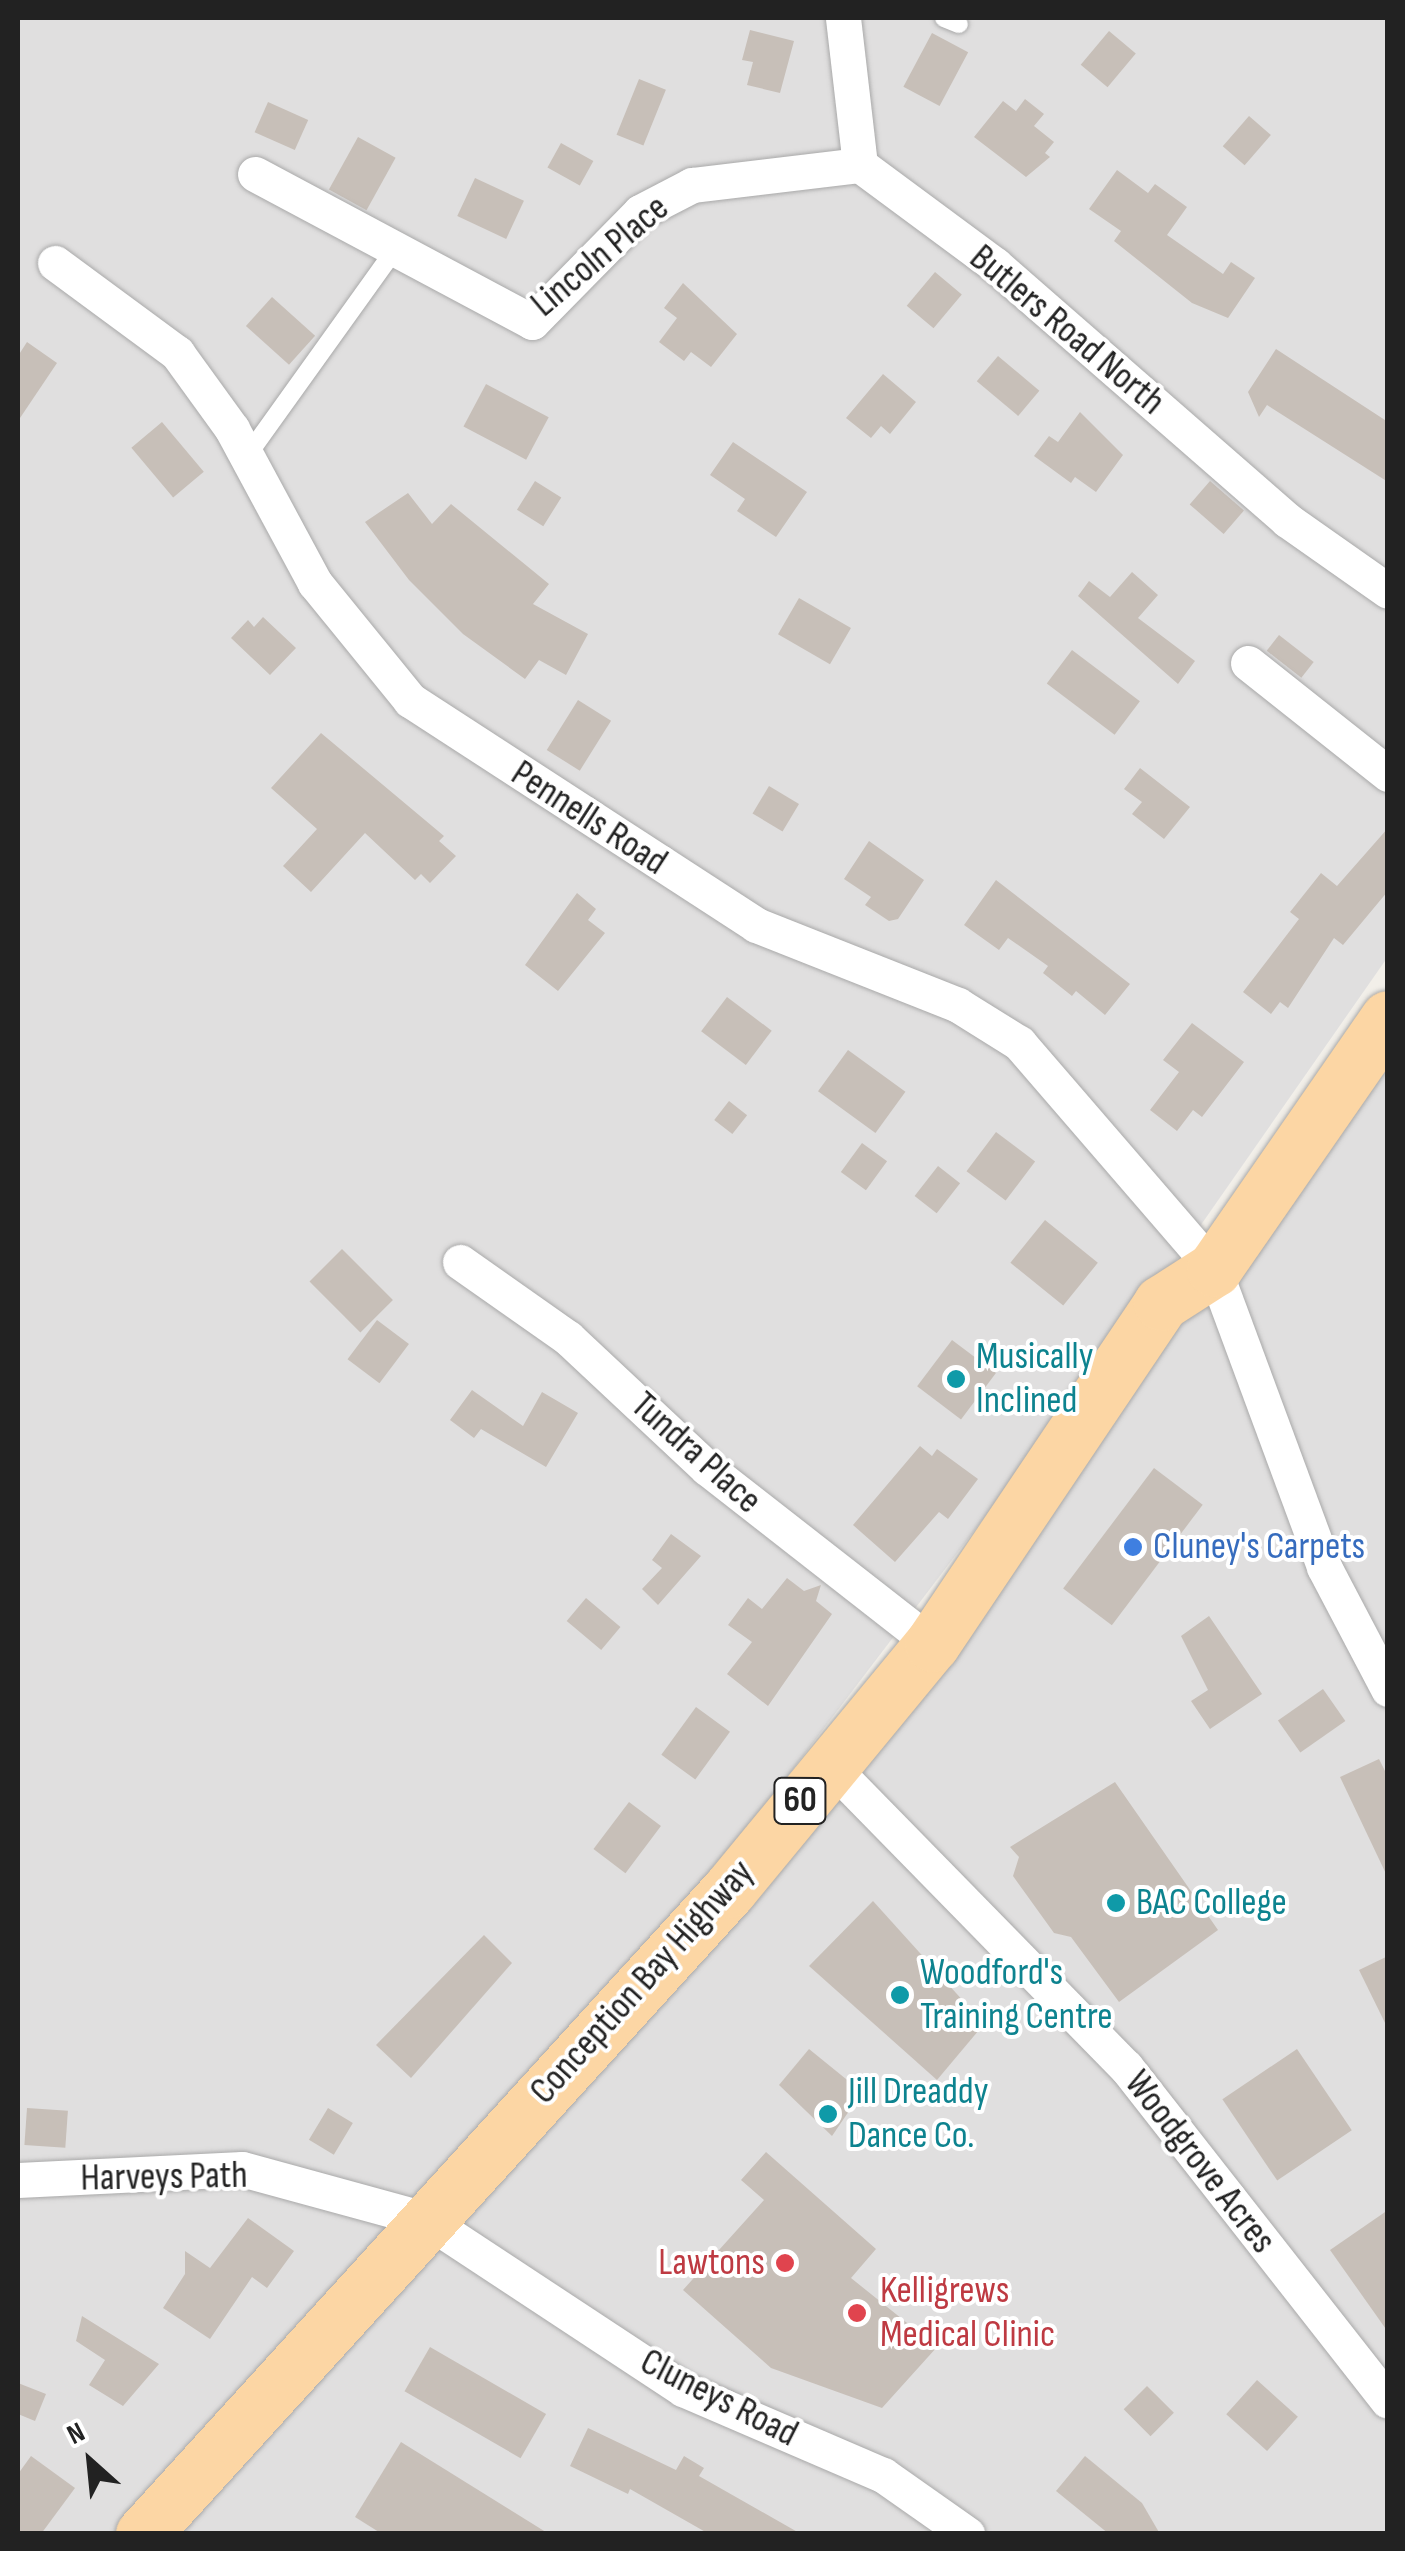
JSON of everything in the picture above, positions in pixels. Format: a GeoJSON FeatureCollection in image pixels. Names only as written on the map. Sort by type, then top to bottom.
{"type":"FeatureCollection","features":[{"type":"Feature","properties":{"kind":"main road","name":"Conception Bay Highway"},"geometry":{"type":"LineString","coordinates":[[143,2534],[425,2219],[730,1890],[829,1764],[932,1644],[1161,1304],[1214,1269],[1388,1018]]}},
{"type":"Feature","properties":{"kind":"street"},"geometry":{"type":"LineString","coordinates":[[843,18],[860,165]]}},
{"type":"Feature","properties":{"kind":"street","name":"Lincoln Place"},"geometry":{"type":"LineString","coordinates":[[254,174],[393,252],[532,322],[640,212],[692,184],[860,165]]}},
{"type":"Feature","properties":{"kind":"street","name":"Butlers Road North"},"geometry":{"type":"LineString","coordinates":[[860,165],[995,265],[1287,520],[1388,590]]}},
{"type":"Feature","properties":{"kind":"street","name":"Pennells Road"},"geometry":{"type":"LineString","coordinates":[[55,263],[177,353],[246,456],[316,583],[410,700],[756,925],[958,1005],[1020,1043],[1214,1269]]}},
{"type":"Feature","properties":{"kind":"street"},"geometry":{"type":"LineString","coordinates":[[1248,664],[1388,774]]}},
{"type":"Feature","properties":{"kind":"street","name":"Tundra Place"},"geometry":{"type":"LineString","coordinates":[[460,1262],[568,1338],[707,1468],[932,1644]]}},
{"type":"Feature","properties":{"kind":"street"},"geometry":{"type":"LineString","coordinates":[[1214,1269],[1324,1566],[1388,1689]]}},
{"type":"Feature","properties":{"kind":"street","name":"Woodgrove Acres"},"geometry":{"type":"LineString","coordinates":[[829,1764],[1126,2067],[1384,2389]]}},
{"type":"Feature","properties":{"kind":"street","name":"Harveys Path"},"geometry":{"type":"LineString","coordinates":[[18,2180],[242,2169],[425,2219]]}},
{"type":"Feature","properties":{"kind":"street","name":"Cluneys Road"},"geometry":{"type":"LineString","coordinates":[[425,2219],[683,2389],[883,2474],[967,2534]]}},
{"type":"Feature","properties":{"kind":"lane"},"geometry":{"type":"LineString","coordinates":[[246,456],[393,252]]}},
{"type":"Feature","properties":{"kind":"shaded area"},"geometry":{"type":"Polygon","coordinates":[[[18,18],[1388,18],[1387,958],[1136,1318],[669,1932],[126,2534],[18,2533],[18,18]]]}},
{"type":"Feature","properties":{"kind":"shaded area"},"geometry":{"type":"Polygon","coordinates":[[[1387,1037],[1387,2533],[170,2534],[1167,1338],[1236,1264],[1387,1037]]]}},
{"type":"Feature","properties":{"kind":"building"},"geometry":{"type":"Polygon","coordinates":[[[750,30],[794,41],[780,93],[747,85],[753,62],[742,60],[750,30]]]}},
{"type":"Feature","properties":{"kind":"building"},"geometry":{"type":"Polygon","coordinates":[[[1109,31],[1136,53],[1108,87],[1081,65],[1109,31]]]}},
{"type":"Feature","properties":{"kind":"building"},"geometry":{"type":"Polygon","coordinates":[[[932,33],[968,52],[940,106],[903,87],[932,33]]]}},
{"type":"Feature","properties":{"kind":"building"},"geometry":{"type":"Polygon","coordinates":[[[639,79],[666,90],[643,145],[617,135],[639,79]]]}},
{"type":"Feature","properties":{"kind":"building"},"geometry":{"type":"Polygon","coordinates":[[[1025,99],[1044,114],[1034,126],[1054,142],[1045,153],[1050,157],[1026,177],[974,137],[1003,101],[1016,111],[1025,99]]]}},
{"type":"Feature","properties":{"kind":"building"},"geometry":{"type":"Polygon","coordinates":[[[268,102],[308,120],[295,150],[255,132],[268,102]]]}},
{"type":"Feature","properties":{"kind":"building"},"geometry":{"type":"Polygon","coordinates":[[[1249,116],[1271,135],[1245,165],[1223,146],[1249,116]]]}},
{"type":"Feature","properties":{"kind":"building"},"geometry":{"type":"Polygon","coordinates":[[[358,137],[396,158],[367,210],[329,189],[358,137]]]}},
{"type":"Feature","properties":{"kind":"building"},"geometry":{"type":"Polygon","coordinates":[[[561,143],[593,161],[580,185],[547,167],[561,143]]]}},
{"type":"Feature","properties":{"kind":"building"},"geometry":{"type":"Polygon","coordinates":[[[1117,170],[1148,193],[1155,184],[1187,207],[1167,235],[1223,274],[1231,262],[1255,278],[1228,318],[1192,303],[1114,241],[1121,231],[1089,209],[1117,170]]]}},
{"type":"Feature","properties":{"kind":"building"},"geometry":{"type":"Polygon","coordinates":[[[475,178],[524,201],[506,239],[457,216],[475,178]]]}},
{"type":"Feature","properties":{"kind":"building"},"geometry":{"type":"Polygon","coordinates":[[[935,272],[962,294],[934,328],[907,306],[935,272]]]}},
{"type":"Feature","properties":{"kind":"building"},"geometry":{"type":"Polygon","coordinates":[[[683,283],[737,334],[711,367],[691,352],[684,361],[659,342],[677,318],[664,308],[683,283]]]}},
{"type":"Feature","properties":{"kind":"building"},"geometry":{"type":"Polygon","coordinates":[[[272,297],[315,336],[289,365],[246,326],[272,297]]]}},
{"type":"Feature","properties":{"kind":"building"},"geometry":{"type":"Polygon","coordinates":[[[27,342],[57,363],[18,421],[18,356],[27,342]]]}},
{"type":"Feature","properties":{"kind":"building"},"geometry":{"type":"Polygon","coordinates":[[[1276,349],[1388,422],[1388,482],[1267,405],[1259,417],[1248,392],[1276,349]]]}},
{"type":"Feature","properties":{"kind":"building"},"geometry":{"type":"Polygon","coordinates":[[[998,356],[1039,391],[1018,416],[977,381],[998,356]]]}},
{"type":"Feature","properties":{"kind":"building"},"geometry":{"type":"Polygon","coordinates":[[[883,374],[916,402],[890,434],[881,426],[871,438],[846,418],[883,374]]]}},
{"type":"Feature","properties":{"kind":"building"},"geometry":{"type":"Polygon","coordinates":[[[486,384],[549,417],[526,460],[463,426],[486,384]]]}},
{"type":"Feature","properties":{"kind":"building"},"geometry":{"type":"Polygon","coordinates":[[[1080,412],[1123,455],[1096,492],[1075,477],[1071,483],[1034,456],[1049,436],[1058,442],[1080,412]]]}},
{"type":"Feature","properties":{"kind":"building"},"geometry":{"type":"Polygon","coordinates":[[[162,422],[204,472],[173,498],[131,448],[162,422]]]}},
{"type":"Feature","properties":{"kind":"building"},"geometry":{"type":"Polygon","coordinates":[[[733,442],[807,492],[776,537],[737,511],[745,499],[710,475],[733,442]]]}},
{"type":"Feature","properties":{"kind":"building"},"geometry":{"type":"Polygon","coordinates":[[[535,481],[561,497],[543,526],[517,510],[535,481]]]}},
{"type":"Feature","properties":{"kind":"building"},"geometry":{"type":"Polygon","coordinates":[[[1210,481],[1244,511],[1224,534],[1190,504],[1210,481]]]}},
{"type":"Feature","properties":{"kind":"building"},"geometry":{"type":"Polygon","coordinates":[[[408,493],[432,524],[451,504],[549,584],[533,604],[588,634],[566,675],[539,660],[525,679],[463,634],[409,580],[365,522],[408,493]]]}},
{"type":"Feature","properties":{"kind":"building"},"geometry":{"type":"Polygon","coordinates":[[[1132,572],[1158,595],[1138,618],[1195,661],[1178,684],[1078,596],[1089,581],[1110,597],[1132,572]]]}},
{"type":"Feature","properties":{"kind":"building"},"geometry":{"type":"Polygon","coordinates":[[[799,598],[851,628],[830,664],[778,634],[799,598]]]}},
{"type":"Feature","properties":{"kind":"building"},"geometry":{"type":"Polygon","coordinates":[[[263,617],[296,648],[270,675],[231,638],[248,620],[254,627],[263,617]]]}},
{"type":"Feature","properties":{"kind":"building"},"geometry":{"type":"Polygon","coordinates":[[[1279,635],[1314,662],[1301,678],[1267,651],[1279,635]]]}},
{"type":"Feature","properties":{"kind":"building"},"geometry":{"type":"Polygon","coordinates":[[[1072,650],[1140,701],[1115,735],[1047,684],[1072,650]]]}},
{"type":"Feature","properties":{"kind":"building"},"geometry":{"type":"Polygon","coordinates":[[[578,700],[611,721],[580,771],[547,750],[578,700]]]}},
{"type":"Feature","properties":{"kind":"building"},"geometry":{"type":"Polygon","coordinates":[[[321,733],[444,836],[439,841],[456,856],[430,883],[421,874],[415,880],[365,833],[311,892],[283,866],[317,829],[271,788],[321,733]]]}},
{"type":"Feature","properties":{"kind":"building"},"geometry":{"type":"Polygon","coordinates":[[[1140,768],[1190,807],[1164,839],[1132,814],[1142,802],[1124,789],[1140,768]]]}},
{"type":"Feature","properties":{"kind":"building"},"geometry":{"type":"Polygon","coordinates":[[[769,786],[799,804],[783,831],[753,813],[769,786]]]}},
{"type":"Feature","properties":{"kind":"building"},"geometry":{"type":"Polygon","coordinates":[[[1388,828],[1388,891],[1343,945],[1334,938],[1288,1008],[1280,1002],[1271,1014],[1243,992],[1299,919],[1290,912],[1321,873],[1337,886],[1388,828]]]}},
{"type":"Feature","properties":{"kind":"building"},"geometry":{"type":"Polygon","coordinates":[[[869,841],[924,880],[898,919],[889,921],[865,905],[871,897],[844,879],[869,841]]]}},
{"type":"Feature","properties":{"kind":"building"},"geometry":{"type":"Polygon","coordinates":[[[996,880],[1130,984],[1105,1015],[1076,991],[1072,996],[1043,973],[1048,966],[1008,938],[999,950],[964,925],[996,880]]]}},
{"type":"Feature","properties":{"kind":"building"},"geometry":{"type":"Polygon","coordinates":[[[577,893],[596,909],[588,920],[605,933],[558,991],[525,965],[577,893]]]}},
{"type":"Feature","properties":{"kind":"building"},"geometry":{"type":"Polygon","coordinates":[[[727,997],[772,1031],[746,1065],[701,1031],[727,997]]]}},
{"type":"Feature","properties":{"kind":"building"},"geometry":{"type":"Polygon","coordinates":[[[1192,1023],[1244,1062],[1202,1117],[1193,1110],[1177,1131],[1150,1110],[1179,1072],[1163,1060],[1192,1023]]]}},
{"type":"Feature","properties":{"kind":"building"},"geometry":{"type":"Polygon","coordinates":[[[848,1050],[905,1092],[875,1133],[818,1091],[848,1050]]]}},
{"type":"Feature","properties":{"kind":"building"},"geometry":{"type":"Polygon","coordinates":[[[729,1101],[747,1115],[732,1134],[714,1120],[729,1101]]]}},
{"type":"Feature","properties":{"kind":"building"},"geometry":{"type":"Polygon","coordinates":[[[996,1132],[1035,1161],[1006,1201],[967,1171],[996,1132]]]}},
{"type":"Feature","properties":{"kind":"building"},"geometry":{"type":"Polygon","coordinates":[[[862,1143],[887,1161],[866,1190],[841,1172],[862,1143]]]}},
{"type":"Feature","properties":{"kind":"building"},"geometry":{"type":"Polygon","coordinates":[[[938,1166],[960,1183],[937,1213],[915,1196],[938,1166]]]}},
{"type":"Feature","properties":{"kind":"building"},"geometry":{"type":"Polygon","coordinates":[[[1045,1220],[1098,1263],[1063,1306],[1010,1263],[1045,1220]]]}},
{"type":"Feature","properties":{"kind":"building"},"geometry":{"type":"Polygon","coordinates":[[[342,1249],[393,1300],[360,1332],[309,1282],[342,1249]]]}},
{"type":"Feature","properties":{"kind":"building"},"geometry":{"type":"Polygon","coordinates":[[[377,1320],[409,1344],[379,1383],[348,1359],[377,1320]]]}},
{"type":"Feature","properties":{"kind":"building","name":"Musically Inclined"},"geometry":{"type":"Polygon","coordinates":[[[952,1340],[996,1373],[961,1419],[917,1386],[952,1340]]]}},
{"type":"Feature","properties":{"kind":"building"},"geometry":{"type":"Polygon","coordinates":[[[472,1390],[523,1426],[542,1392],[578,1413],[546,1467],[481,1429],[474,1438],[450,1420],[472,1390]]]}},
{"type":"Feature","properties":{"kind":"building"},"geometry":{"type":"Polygon","coordinates":[[[920,1446],[932,1456],[937,1449],[978,1479],[948,1519],[939,1512],[895,1562],[853,1525],[920,1446]]]}},
{"type":"Feature","properties":{"kind":"building","name":"Cluney's Carpets"},"geometry":{"type":"Polygon","coordinates":[[[1154,1468],[1203,1505],[1112,1625],[1063,1589],[1154,1468]]]}},
{"type":"Feature","properties":{"kind":"building"},"geometry":{"type":"Polygon","coordinates":[[[671,1534],[701,1556],[658,1605],[642,1589],[662,1568],[652,1560],[671,1534]]]}},
{"type":"Feature","properties":{"kind":"building"},"geometry":{"type":"Polygon","coordinates":[[[787,1578],[804,1591],[821,1585],[816,1601],[832,1614],[768,1706],[727,1674],[752,1642],[728,1625],[748,1598],[762,1609],[787,1578]]]}},
{"type":"Feature","properties":{"kind":"building"},"geometry":{"type":"Polygon","coordinates":[[[586,1598],[620,1627],[601,1650],[567,1621],[586,1598]]]}},
{"type":"Feature","properties":{"kind":"building"},"geometry":{"type":"Polygon","coordinates":[[[1209,1616],[1262,1694],[1210,1729],[1191,1701],[1208,1690],[1181,1636],[1209,1616]]]}},
{"type":"Feature","properties":{"kind":"building"},"geometry":{"type":"Polygon","coordinates":[[[1323,1689],[1345,1721],[1300,1752],[1278,1721],[1323,1689]]]}},
{"type":"Feature","properties":{"kind":"building"},"geometry":{"type":"Polygon","coordinates":[[[696,1707],[730,1732],[695,1779],[661,1755],[696,1707]]]}},
{"type":"Feature","properties":{"kind":"building"},"geometry":{"type":"Polygon","coordinates":[[[1379,1759],[1388,1777],[1388,1878],[1340,1777],[1379,1759]]]}},
{"type":"Feature","properties":{"kind":"building","name":"BAC College"},"geometry":{"type":"Polygon","coordinates":[[[1115,1782],[1218,1930],[1119,2002],[1071,1937],[1054,1933],[1013,1876],[1019,1857],[1010,1847],[1115,1782]]]}},
{"type":"Feature","properties":{"kind":"building"},"geometry":{"type":"Polygon","coordinates":[[[629,1802],[661,1826],[625,1873],[593,1849],[629,1802]]]}},
{"type":"Feature","properties":{"kind":"building","name":"Woodford's Training Centre"},"geometry":{"type":"Polygon","coordinates":[[[873,1901],[984,2024],[937,2080],[809,1966],[873,1901]]]}},
{"type":"Feature","properties":{"kind":"building"},"geometry":{"type":"Polygon","coordinates":[[[484,1935],[512,1963],[411,2078],[376,2045],[484,1935]]]}},
{"type":"Feature","properties":{"kind":"building"},"geometry":{"type":"Polygon","coordinates":[[[1388,1956],[1388,2029],[1359,1970],[1388,1956]]]}},
{"type":"Feature","properties":{"kind":"building","name":"Jill Dreaddy Dance Co."},"geometry":{"type":"Polygon","coordinates":[[[809,2049],[862,2092],[832,2136],[779,2085],[809,2049]]]}},
{"type":"Feature","properties":{"kind":"building"},"geometry":{"type":"Polygon","coordinates":[[[1297,2049],[1352,2130],[1277,2181],[1222,2099],[1297,2049]]]}},
{"type":"Feature","properties":{"kind":"building"},"geometry":{"type":"Polygon","coordinates":[[[27,2108],[68,2111],[65,2148],[24,2145],[27,2108]]]}},
{"type":"Feature","properties":{"kind":"building"},"geometry":{"type":"Polygon","coordinates":[[[328,2108],[353,2123],[334,2155],[309,2140],[328,2108]]]}},
{"type":"Feature","properties":{"kind":"building","name":"Lawtons"},"geometry":{"type":"Polygon","coordinates":[[[766,2152],[876,2249],[851,2278],[937,2347],[882,2408],[771,2368],[683,2290],[764,2200],[741,2180],[766,2152]]]}},
{"type":"Feature","properties":{"kind":"building"},"geometry":{"type":"Polygon","coordinates":[[[1388,2210],[1388,2332],[1330,2250],[1388,2210]]]}},
{"type":"Feature","properties":{"kind":"building"},"geometry":{"type":"Polygon","coordinates":[[[248,2218],[294,2251],[267,2288],[252,2277],[210,2339],[163,2308],[185,2274],[185,2251],[210,2268],[248,2218]]]}},
{"type":"Feature","properties":{"kind":"building"},"geometry":{"type":"Polygon","coordinates":[[[82,2316],[159,2364],[123,2406],[89,2385],[105,2360],[76,2341],[82,2316]]]}},
{"type":"Feature","properties":{"kind":"building"},"geometry":{"type":"Polygon","coordinates":[[[430,2347],[546,2414],[521,2458],[404,2391],[430,2347]]]}},
{"type":"Feature","properties":{"kind":"building"},"geometry":{"type":"Polygon","coordinates":[[[1257,2380],[1298,2417],[1267,2451],[1226,2414],[1257,2380]]]}},
{"type":"Feature","properties":{"kind":"building"},"geometry":{"type":"Polygon","coordinates":[[[18,2383],[46,2394],[35,2421],[18,2414],[18,2383]]]}},
{"type":"Feature","properties":{"kind":"building"},"geometry":{"type":"Polygon","coordinates":[[[1147,2386],[1174,2413],[1151,2436],[1124,2409],[1147,2386]]]}},
{"type":"Feature","properties":{"kind":"building"},"geometry":{"type":"Polygon","coordinates":[[[588,2428],[676,2470],[684,2456],[704,2468],[699,2476],[801,2534],[709,2534],[630,2489],[628,2494],[570,2466],[588,2428]]]}},
{"type":"Feature","properties":{"kind":"building"},"geometry":{"type":"Polygon","coordinates":[[[401,2442],[549,2534],[382,2534],[355,2517],[401,2442]]]}},
{"type":"Feature","properties":{"kind":"building"},"geometry":{"type":"Polygon","coordinates":[[[31,2456],[75,2488],[41,2534],[18,2534],[18,2474],[31,2456]]]}},
{"type":"Feature","properties":{"kind":"building"},"geometry":{"type":"Polygon","coordinates":[[[1085,2456],[1142,2503],[1160,2534],[1109,2534],[1056,2491],[1085,2456]]]}},
{"type":"Feature","properties":{"kind":"place","name":"Musically Inclined"},"geometry":{"type":"Point","coordinates":[956,1379]}},
{"type":"Feature","properties":{"kind":"place","name":"Cluney's Carpets"},"geometry":{"type":"Point","coordinates":[1133,1547]}},
{"type":"Feature","properties":{"kind":"place","name":"BAC College"},"geometry":{"type":"Point","coordinates":[1116,1903]}},
{"type":"Feature","properties":{"kind":"place","name":"Woodford's Training Centre"},"geometry":{"type":"Point","coordinates":[900,1995]}},
{"type":"Feature","properties":{"kind":"place","name":"Jill Dreaddy Dance Co."},"geometry":{"type":"Point","coordinates":[828,2114]}},
{"type":"Feature","properties":{"kind":"place","name":"Lawtons"},"geometry":{"type":"Point","coordinates":[785,2263]}},
{"type":"Feature","properties":{"kind":"place","name":"Kelligrews Medical Clinic"},"geometry":{"type":"Point","coordinates":[857,2313]}}]}
